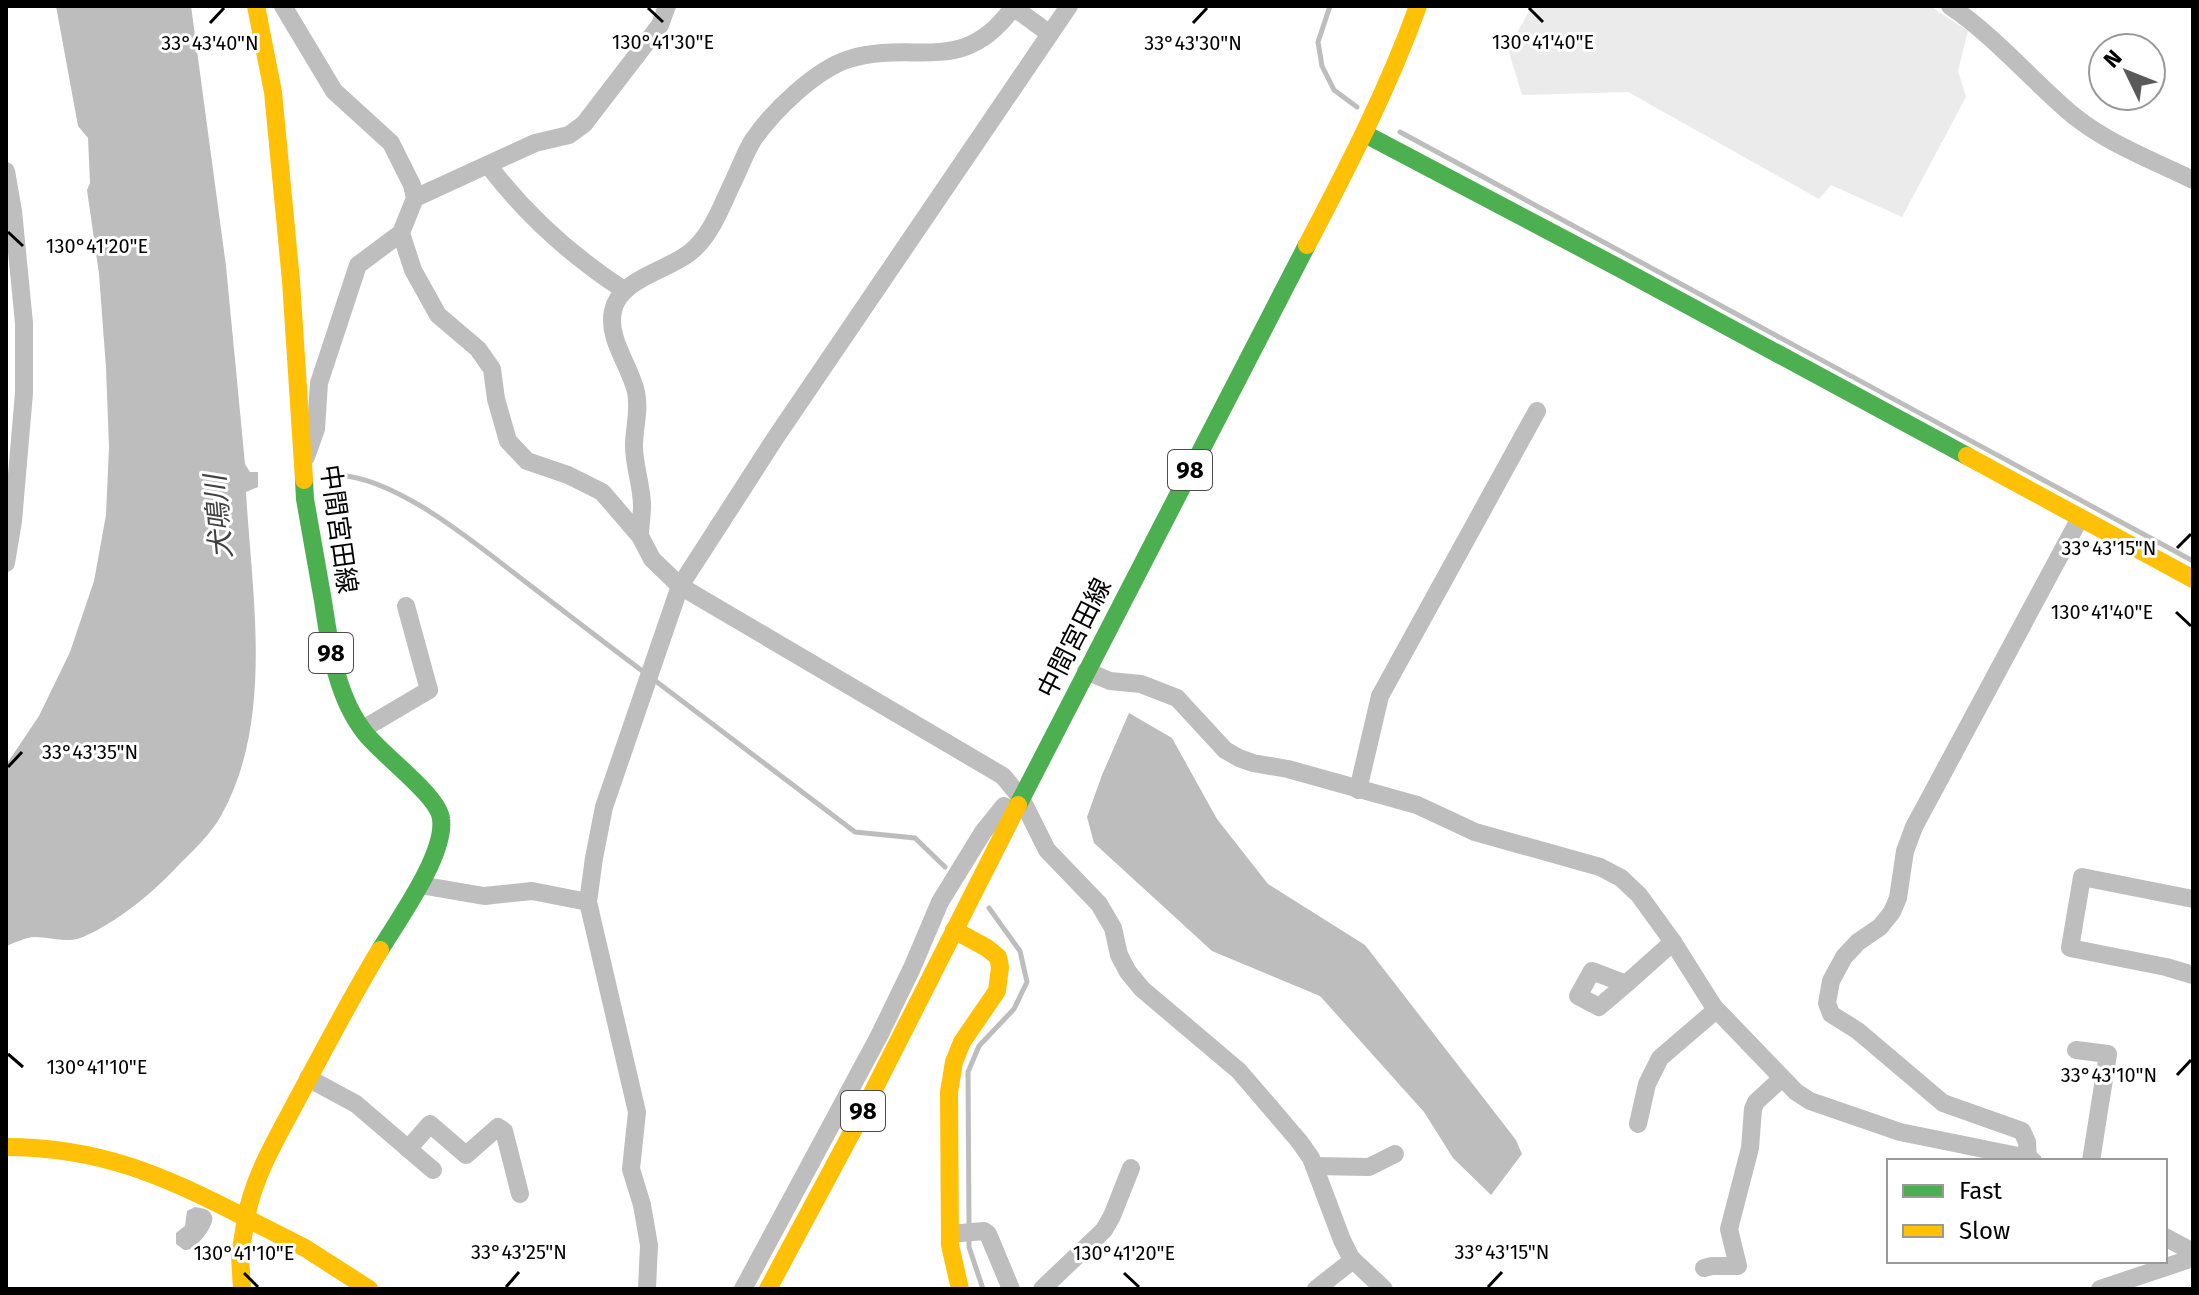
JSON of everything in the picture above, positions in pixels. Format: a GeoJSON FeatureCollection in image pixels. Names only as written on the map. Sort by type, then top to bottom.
{"type":"FeatureCollection","features":[{"type":"Feature","properties":{"kind":"main road","name":"中間宮田線"},"geometry":{"type":"LineString","coordinates":[[242,1289],[240,1256],[249,1201],[260,1170],[351,998],[420,885],[436,849],[442,826],[441,814],[426,793],[391,761],[363,729],[335,673],[305,499],[291,281],[273,92],[256,6]]}},
{"type":"Feature","properties":{"kind":"main road","name":"中間宮田線"},"geometry":{"type":"LineString","coordinates":[[768,1289],[858,1121],[954,930],[1013,802],[1086,671],[1365,134],[1418,6]]}},
{"type":"Feature","properties":{"kind":"main road"},"geometry":{"type":"LineString","coordinates":[[1365,134],[2193,579]]}},
{"type":"Feature","properties":{"kind":"main road"},"geometry":{"type":"LineString","coordinates":[[954,930],[987,948],[998,957],[1000,967],[997,991],[962,1042],[954,1062],[949,1092],[950,1245],[960,1289]]}},
{"type":"Feature","properties":{"kind":"main road"},"geometry":{"type":"LineString","coordinates":[[6,1147],[68,1151],[165,1178],[305,1248],[369,1289]]}},
{"type":"Feature","properties":{"kind":"street"},"geometry":{"type":"LineString","coordinates":[[415,198],[535,143],[569,135],[584,124],[660,25],[667,6]]}},
{"type":"Feature","properties":{"kind":"street"},"geometry":{"type":"LineString","coordinates":[[640,536],[642,505],[634,445],[639,411],[636,389],[611,327],[613,308],[624,290],[680,260],[698,246],[714,222],[752,141],[776,111],[834,66],[870,55],[959,50],[982,40],[999,25],[1013,6],[1050,34]]}},
{"type":"Feature","properties":{"kind":"street"},"geometry":{"type":"LineString","coordinates":[[647,1289],[649,1245],[642,1205],[631,1169],[637,1112],[588,902],[604,807],[680,586],[776,437],[1069,6]]}},
{"type":"Feature","properties":{"kind":"street"},"geometry":{"type":"LineString","coordinates":[[1950,6],[1975,24],[2074,116],[2106,138],[2193,180]]}},
{"type":"Feature","properties":{"kind":"street"},"geometry":{"type":"LineString","coordinates":[[291,7],[334,91],[391,143],[412,185],[415,198],[401,233],[358,265],[319,383],[316,429],[303,463]]}},
{"type":"Feature","properties":{"kind":"street"},"geometry":{"type":"LineString","coordinates":[[488,165],[511,194],[561,245],[624,290]]}},
{"type":"Feature","properties":{"kind":"street"},"geometry":{"type":"LineString","coordinates":[[6,171],[24,323],[24,393],[13,521],[6,563]]}},
{"type":"Feature","properties":{"kind":"street"},"geometry":{"type":"LineString","coordinates":[[401,233],[413,270],[438,315],[478,349],[492,369],[496,399],[508,441],[527,461],[568,475],[602,492],[640,536],[652,559],[680,586],[1003,776],[1013,802],[1047,850],[1099,904],[1113,928],[1119,955],[1128,972],[1142,989],[1239,1071],[1299,1141],[1311,1158],[1342,1240],[1353,1260],[1384,1289]]}},
{"type":"Feature","properties":{"kind":"street"},"geometry":{"type":"LineString","coordinates":[[1358,790],[1380,696],[1537,411]]}},
{"type":"Feature","properties":{"kind":"street"},"geometry":{"type":"LineString","coordinates":[[2030,1159],[2022,1131],[1943,1103],[1858,1031],[1831,1014],[1827,1003],[1831,981],[1844,957],[1858,942],[1880,927],[1892,912],[1898,898],[1905,851],[1914,827],[2080,518]]}},
{"type":"Feature","properties":{"kind":"street"},"geometry":{"type":"LineString","coordinates":[[363,729],[429,690],[406,606]]}},
{"type":"Feature","properties":{"kind":"street"},"geometry":{"type":"LineString","coordinates":[[1086,671],[1110,681],[1141,684],[1177,698],[1225,750],[1239,758],[1417,805],[1475,832],[1600,867],[1621,878],[1639,895],[1716,1010],[1796,1092],[1810,1101],[1900,1132],[2025,1159]]}},
{"type":"Feature","properties":{"kind":"street"},"geometry":{"type":"LineString","coordinates":[[743,1289],[879,1036],[953,880],[983,832],[1013,802]]}},
{"type":"Feature","properties":{"kind":"street"},"geometry":{"type":"LineString","coordinates":[[2193,899],[2082,877],[2070,948],[2193,975]]}},
{"type":"Feature","properties":{"kind":"street"},"geometry":{"type":"LineString","coordinates":[[420,885],[484,896],[532,891],[588,902]]}},
{"type":"Feature","properties":{"kind":"street"},"geometry":{"type":"LineString","coordinates":[[933,920],[954,930]]}},
{"type":"Feature","properties":{"kind":"street"},"geometry":{"type":"LineString","coordinates":[[1626,984],[1673,942]]}},
{"type":"Feature","properties":{"kind":"street"},"geometry":{"type":"LineString","coordinates":[[1638,1124],[1647,1084],[1660,1058],[1716,1010]]}},
{"type":"Feature","properties":{"kind":"street"},"geometry":{"type":"LineString","coordinates":[[2076,1050],[2108,1054],[2091,1159]]}},
{"type":"Feature","properties":{"kind":"street"},"geometry":{"type":"LineString","coordinates":[[308,1078],[356,1104],[433,1170]]}},
{"type":"Feature","properties":{"kind":"street"},"geometry":{"type":"LineString","coordinates":[[1704,1268],[1738,1266],[1729,1229],[1750,1148],[1753,1109],[1756,1102],[1782,1078]]}},
{"type":"Feature","properties":{"kind":"street"},"geometry":{"type":"LineString","coordinates":[[408,1149],[430,1124],[466,1155],[498,1127],[504,1131],[520,1194]]}},
{"type":"Feature","properties":{"kind":"street"},"geometry":{"type":"LineString","coordinates":[[1314,1166],[1369,1167],[1395,1154]]}},
{"type":"Feature","properties":{"kind":"street"},"geometry":{"type":"LineString","coordinates":[[1042,1289],[1104,1230],[1131,1168]]}},
{"type":"Feature","properties":{"kind":"street"},"geometry":{"type":"LineString","coordinates":[[950,1234],[984,1231],[988,1234],[1011,1289]]}},
{"type":"Feature","properties":{"kind":"street"},"geometry":{"type":"LineString","coordinates":[[2167,1238],[2193,1255]]}},
{"type":"Feature","properties":{"kind":"street"},"geometry":{"type":"LineString","coordinates":[[2100,1289],[2193,1255]]}},
{"type":"Feature","properties":{"kind":"street"},"geometry":{"type":"LineString","coordinates":[[1316,1289],[1353,1260]]}},
{"type":"Feature","properties":{"kind":"shaded area"},"geometry":{"type":"Polygon","coordinates":[[[1532,6],[1930,6],[1968,31],[1958,71],[1966,97],[1902,217],[1831,185],[1819,199],[1628,92],[1522,95],[1508,49],[1532,6]]]}},
{"type":"Feature","properties":{"kind":"water","name":"犬鳴川"},"geometry":{"type":"Polygon","coordinates":[[[56,6],[191,6],[226,266],[245,464],[250,472],[258,472],[258,487],[246,492],[255,615],[254,698],[249,738],[238,777],[222,814],[207,836],[165,879],[120,916],[83,937],[65,940],[32,937],[6,946],[6,765],[39,716],[70,652],[94,581],[106,515],[109,447],[106,368],[99,274],[87,190],[90,183],[88,138],[78,126],[56,6]]]}},
{"type":"Feature","properties":{"kind":"water"},"geometry":{"type":"Polygon","coordinates":[[[1129,713],[1172,738],[1217,819],[1268,884],[1365,945],[1516,1140],[1522,1154],[1491,1195],[1453,1158],[1424,1112],[1320,996],[1212,951],[1094,843],[1087,817],[1129,713]]]}},
{"type":"Feature","properties":{"kind":"water"},"geometry":{"type":"Polygon","coordinates":[[[195,1207],[209,1212],[212,1220],[201,1240],[184,1250],[176,1244],[176,1233],[185,1226],[187,1211],[195,1207]]]}},
{"type":"Feature","properties":{"kind":"waterway"},"geometry":{"type":"LineString","coordinates":[[1330,6],[1318,42],[1322,66],[1334,90],[1357,107]]}},
{"type":"Feature","properties":{"kind":"waterway"},"geometry":{"type":"LineString","coordinates":[[1400,132],[2193,561]]}},
{"type":"Feature","properties":{"kind":"waterway"},"geometry":{"type":"LineString","coordinates":[[336,475],[385,488],[436,516],[645,673]]}},
{"type":"Feature","properties":{"kind":"waterway"},"geometry":{"type":"LineString","coordinates":[[653,679],[855,832],[915,838],[945,867]]}},
{"type":"Feature","properties":{"kind":"waterway"},"geometry":{"type":"LineString","coordinates":[[969,1226],[968,1072],[979,1046],[1014,1009],[1027,982],[1020,951],[989,908]]}},
{"type":"Feature","properties":{"kind":"waterway"},"geometry":{"type":"LineString","coordinates":[[969,1236],[969,1247],[983,1289]]}},
{"type":"Feature","properties":{"kind":"traffic: fast"},"geometry":{"type":"LineString","coordinates":[[1365,134],[1967,456]]}},
{"type":"Feature","properties":{"kind":"traffic: fast"},"geometry":{"type":"LineString","coordinates":[[1018,805],[1307,245]]}},
{"type":"Feature","properties":{"kind":"traffic: fast"},"geometry":{"type":"LineString","coordinates":[[304,480],[332,653],[347,703],[365,733],[421,787],[441,819],[441,833],[429,868],[380,950]]}},
{"type":"Feature","properties":{"kind":"traffic: slow"},"geometry":{"type":"LineString","coordinates":[[256,6],[273,92],[291,281],[304,480]]}},
{"type":"Feature","properties":{"kind":"traffic: slow"},"geometry":{"type":"LineString","coordinates":[[1307,245],[1381,98],[1418,6]]}},
{"type":"Feature","properties":{"kind":"traffic: slow"},"geometry":{"type":"LineString","coordinates":[[1967,456],[2193,579]]}},
{"type":"Feature","properties":{"kind":"traffic: slow"},"geometry":{"type":"LineString","coordinates":[[768,1289],[858,1121],[1018,805]]}},
{"type":"Feature","properties":{"kind":"traffic: slow"},"geometry":{"type":"LineString","coordinates":[[954,930],[987,948],[998,957],[1000,967],[997,991],[962,1042],[954,1062],[949,1092],[950,1245],[960,1289]]}},
{"type":"Feature","properties":{"kind":"traffic: slow"},"geometry":{"type":"LineString","coordinates":[[369,1289],[305,1248],[246,1218],[260,1172],[274,1143],[380,950]]}},
{"type":"Feature","properties":{"kind":"traffic: slow"},"geometry":{"type":"LineString","coordinates":[[6,1147],[40,1148],[102,1158],[188,1189],[246,1218],[240,1256],[242,1289]]}}]}
